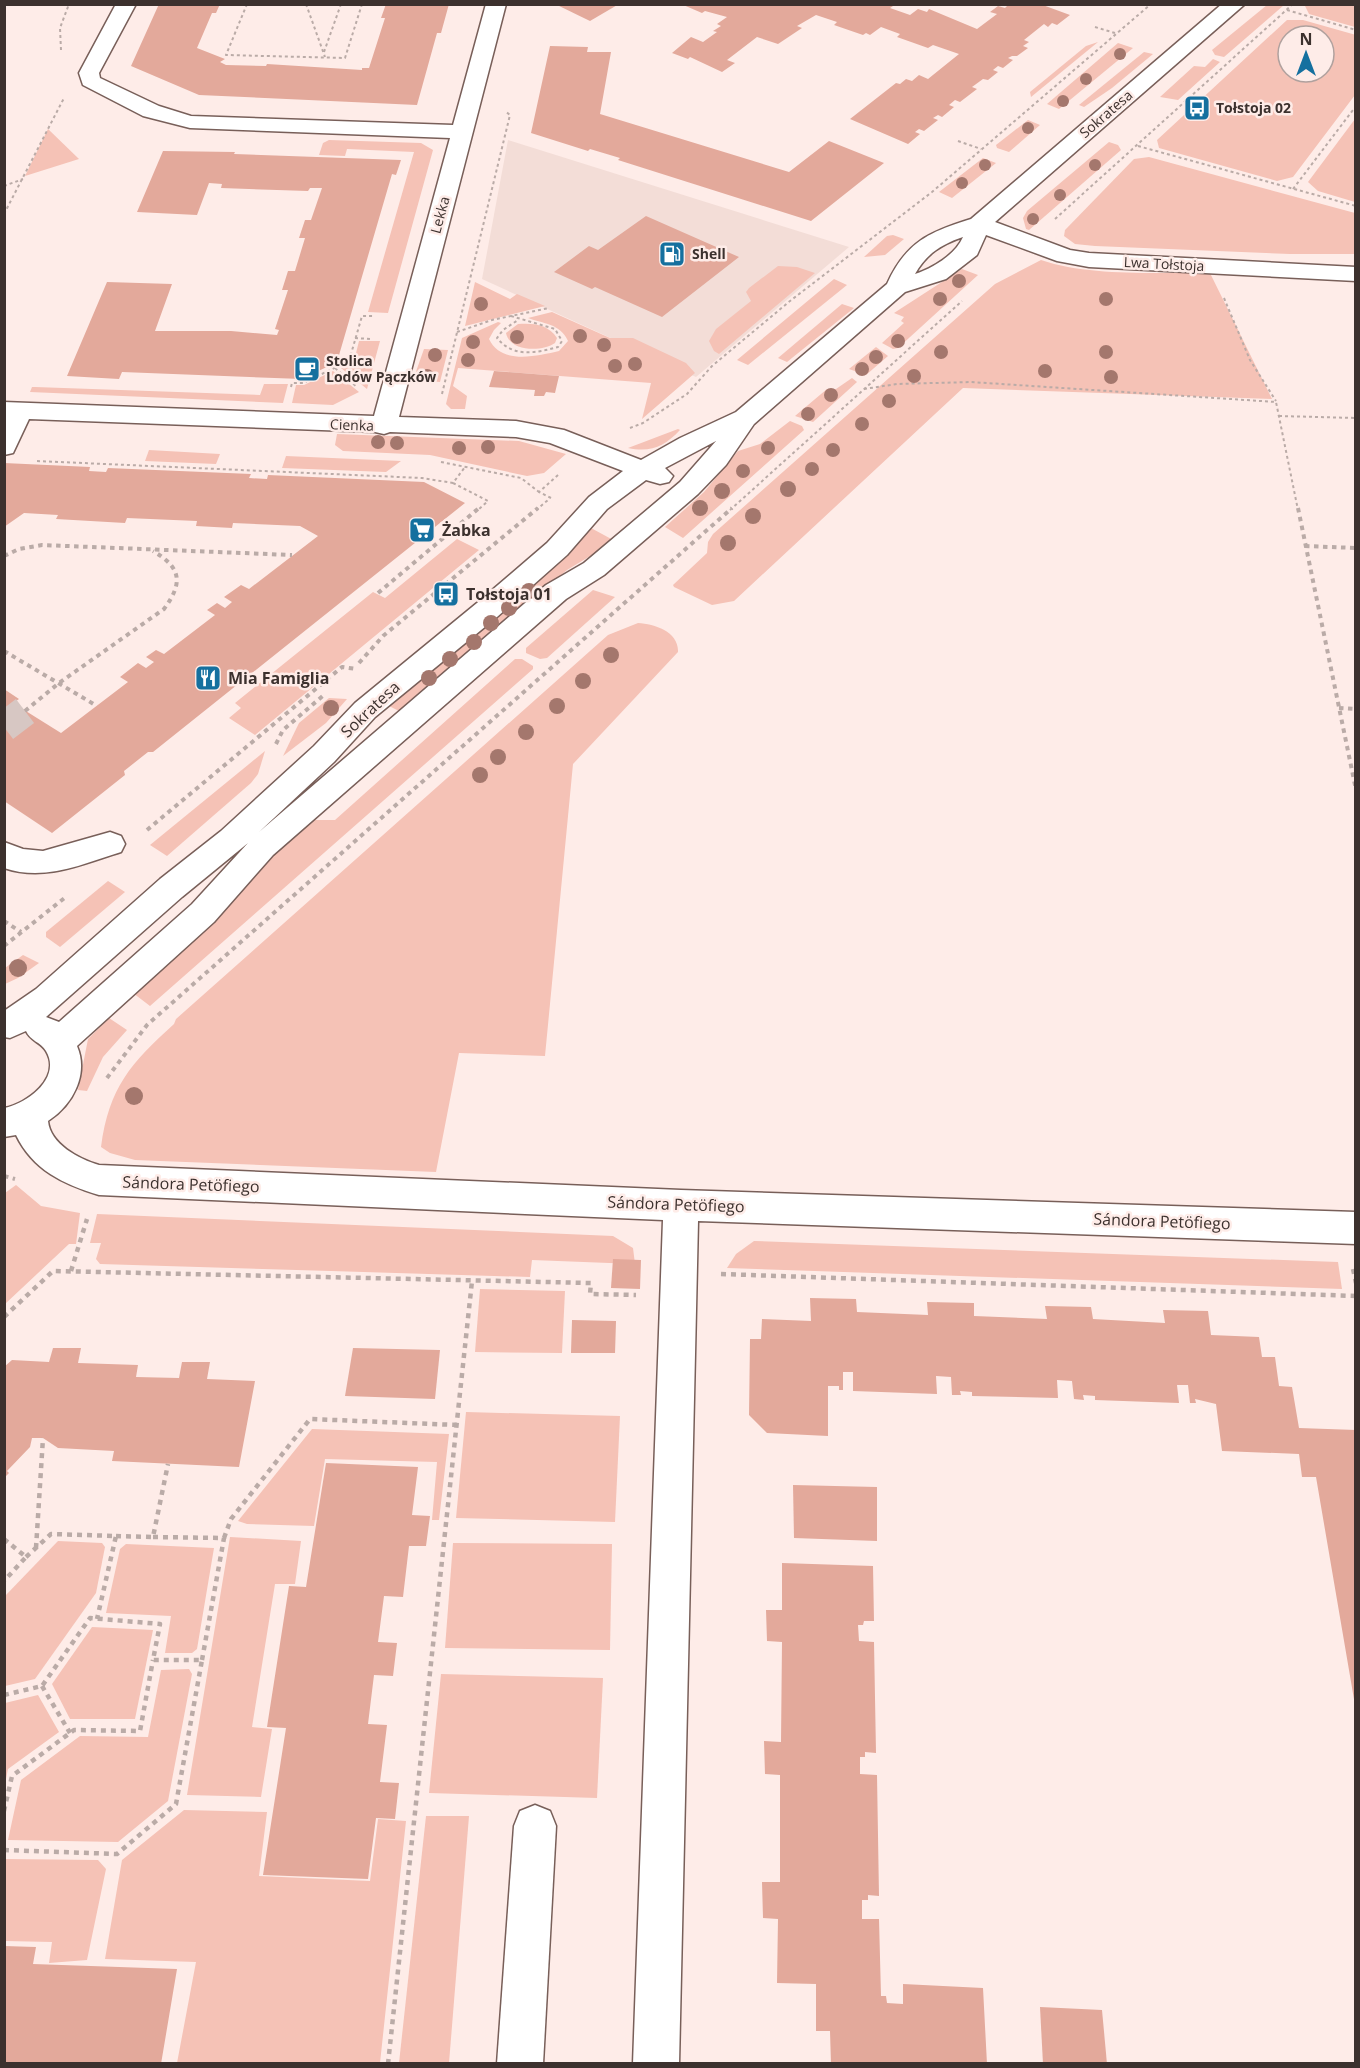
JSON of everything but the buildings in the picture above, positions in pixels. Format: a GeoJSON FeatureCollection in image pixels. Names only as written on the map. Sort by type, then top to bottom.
{"type":"FeatureCollection","features":[{"type":"Feature","properties":{"kind":"street"},"geometry":{"type":"LineString","coordinates":[[126,4],[90,73],[90,81],[162,116],[190,122],[462,132]]}},
{"type":"Feature","properties":{"kind":"street","name":"Lekka"},"geometry":{"type":"LineString","coordinates":[[384,426],[496,4]]}},
{"type":"Feature","properties":{"kind":"street","name":"Sokratesa"},"geometry":{"type":"LineString","coordinates":[[59,1042],[203,913],[262,847],[556,592],[594,569],[689,488],[717,459],[745,418],[897,288],[938,274],[969,250],[979,224],[1234,4]]}},
{"type":"Feature","properties":{"kind":"street","name":"Lwa Tołstoja"},"geometry":{"type":"LineString","coordinates":[[979,224],[1065,256],[1089,260],[1356,274]]}},
{"type":"Feature","properties":{"kind":"street"},"geometry":{"type":"LineString","coordinates":[[4,447],[12,410]]}},
{"type":"Feature","properties":{"kind":"street","name":"Cienka"},"geometry":{"type":"LineString","coordinates":[[12,410],[384,426],[495,428],[537,432],[555,436],[689,488]]}},
{"type":"Feature","properties":{"kind":"street","name":"Sokratesa"},"geometry":{"type":"LineString","coordinates":[[7,1025],[48,998],[171,888],[232,839],[324,754],[365,710],[557,549],[598,503],[644,469],[689,444],[745,418]]}},
{"type":"Feature","properties":{"kind":"street"},"geometry":{"type":"LineString","coordinates":[[4,854],[19,862],[40,863],[110,844]]}},
{"type":"Feature","properties":{"kind":"street"},"geometry":{"type":"LineString","coordinates":[[7,1025],[29,1025],[46,1031],[59,1042],[66,1055],[66,1072],[60,1088],[47,1103],[17,1119]]}},
{"type":"Feature","properties":{"kind":"street","name":"Sándora Petöfiego"},"geometry":{"type":"LineString","coordinates":[[17,1119],[32,1132],[43,1149],[67,1167],[99,1180],[681,1205],[1356,1228]]}},
{"type":"Feature","properties":{"kind":"street"},"geometry":{"type":"LineString","coordinates":[[656,2064],[681,1205]]}},
{"type":"Feature","properties":{"kind":"street"},"geometry":{"type":"LineString","coordinates":[[520,2064],[535,1826]]}},
{"type":"Feature","properties":{"kind":"path"},"geometry":{"type":"LineString","coordinates":[[247,4],[226,55],[345,58],[362,4]]}},
{"type":"Feature","properties":{"kind":"path"},"geometry":{"type":"LineString","coordinates":[[306,4],[325,57]]}},
{"type":"Feature","properties":{"kind":"path"},"geometry":{"type":"LineString","coordinates":[[323,53],[341,4]]}},
{"type":"Feature","properties":{"kind":"path"},"geometry":{"type":"LineString","coordinates":[[1027,243],[1293,4]]}},
{"type":"Feature","properties":{"kind":"path"},"geometry":{"type":"LineString","coordinates":[[1287,10],[1356,30]]}},
{"type":"Feature","properties":{"kind":"path"},"geometry":{"type":"LineString","coordinates":[[1095,27],[1116,33]]}},
{"type":"Feature","properties":{"kind":"path"},"geometry":{"type":"LineString","coordinates":[[4,214],[66,95],[90,81]]}},
{"type":"Feature","properties":{"kind":"path"},"geometry":{"type":"LineString","coordinates":[[1293,189],[1356,106]]}},
{"type":"Feature","properties":{"kind":"path"},"geometry":{"type":"LineString","coordinates":[[441,400],[510,115],[500,107]]}},
{"type":"Feature","properties":{"kind":"path"},"geometry":{"type":"LineString","coordinates":[[958,141],[981,149]]}},
{"type":"Feature","properties":{"kind":"path"},"geometry":{"type":"LineString","coordinates":[[1137,146],[1356,206]]}},
{"type":"Feature","properties":{"kind":"path"},"geometry":{"type":"LineString","coordinates":[[4,186],[24,178]]}},
{"type":"Feature","properties":{"kind":"path"},"geometry":{"type":"LineString","coordinates":[[1210,266],[1250,360],[1276,402],[1356,790]]}},
{"type":"Feature","properties":{"kind":"path"},"geometry":{"type":"LineString","coordinates":[[106,1080],[111,1070],[147,1025],[638,593],[965,299]]}},
{"type":"Feature","properties":{"kind":"path"},"geometry":{"type":"LineString","coordinates":[[457,332],[511,316],[549,308]]}},
{"type":"Feature","properties":{"kind":"path"},"geometry":{"type":"LineString","coordinates":[[289,394],[292,383],[303,383],[349,361],[362,316],[381,316]]}},
{"type":"Feature","properties":{"kind":"path"},"geometry":{"type":"LineString","coordinates":[[511,316],[518,320],[537,322],[555,330],[562,341],[558,347],[525,353],[501,345],[497,338],[503,330],[518,320]]}},
{"type":"Feature","properties":{"kind":"path"},"geometry":{"type":"LineString","coordinates":[[335,368],[359,388]]}},
{"type":"Feature","properties":{"kind":"path"},"geometry":{"type":"LineString","coordinates":[[864,389],[897,384],[971,382],[1276,402]]}},
{"type":"Feature","properties":{"kind":"path"},"geometry":{"type":"LineString","coordinates":[[1279,416],[1356,417]]}},
{"type":"Feature","properties":{"kind":"path"},"geometry":{"type":"LineString","coordinates":[[32,461],[422,478],[453,483],[488,501],[378,593]]}},
{"type":"Feature","properties":{"kind":"path"},"geometry":{"type":"LineString","coordinates":[[453,483],[465,467]]}},
{"type":"Feature","properties":{"kind":"path"},"geometry":{"type":"LineString","coordinates":[[4,556],[19,549],[42,544],[292,555]]}},
{"type":"Feature","properties":{"kind":"path"},"geometry":{"type":"LineString","coordinates":[[1305,546],[1356,548]]}},
{"type":"Feature","properties":{"kind":"path"},"geometry":{"type":"LineString","coordinates":[[25,711],[59,683],[164,609],[174,596],[178,582],[172,563],[150,549]]}},
{"type":"Feature","properties":{"kind":"path"},"geometry":{"type":"LineString","coordinates":[[4,651],[97,706]]}},
{"type":"Feature","properties":{"kind":"path"},"geometry":{"type":"LineString","coordinates":[[1339,708],[1356,709]]}},
{"type":"Feature","properties":{"kind":"path"},"geometry":{"type":"LineString","coordinates":[[4,921],[21,932]]}},
{"type":"Feature","properties":{"kind":"path"},"geometry":{"type":"LineString","coordinates":[[4,1176],[22,1182]]}},
{"type":"Feature","properties":{"kind":"path"},"geometry":{"type":"LineString","coordinates":[[71,1271],[82,1242],[90,1208]]}},
{"type":"Feature","properties":{"kind":"path"},"geometry":{"type":"LineString","coordinates":[[4,1317],[53,1271],[591,1283],[590,1294],[717,1298],[717,1274],[1356,1296]]}},
{"type":"Feature","properties":{"kind":"path"},"geometry":{"type":"LineString","coordinates":[[388,2064],[472,1281]]}},
{"type":"Feature","properties":{"kind":"path"},"geometry":{"type":"LineString","coordinates":[[4,1850],[117,1854],[176,1804],[224,1538],[231,1519],[310,1419],[457,1425]]}},
{"type":"Feature","properties":{"kind":"path"},"geometry":{"type":"LineString","coordinates":[[36,1549],[43,1438]]}},
{"type":"Feature","properties":{"kind":"path"},"geometry":{"type":"LineString","coordinates":[[153,1537],[168,1464]]}},
{"type":"Feature","properties":{"kind":"path"},"geometry":{"type":"LineString","coordinates":[[4,1581],[51,1534],[224,1538]]}},
{"type":"Feature","properties":{"kind":"path"},"geometry":{"type":"LineString","coordinates":[[97,1619],[116,1536]]}},
{"type":"Feature","properties":{"kind":"path"},"geometry":{"type":"LineString","coordinates":[[4,1539],[26,1557]]}},
{"type":"Feature","properties":{"kind":"path"},"geometry":{"type":"LineString","coordinates":[[4,1695],[42,1686],[90,1618],[160,1624],[140,1731],[74,1730],[12,1776],[4,1811]]}},
{"type":"Feature","properties":{"kind":"path"},"geometry":{"type":"LineString","coordinates":[[153,1660],[202,1660]]}},
{"type":"Feature","properties":{"kind":"path"},"geometry":{"type":"LineString","coordinates":[[42,1686],[70,1733]]}},
{"type":"Feature","properties":{"kind":"shaded area"},"geometry":{"type":"Polygon","coordinates":[[[1307,4],[1355,5],[1355,27],[1309,14],[1305,6],[1307,4]]]}},
{"type":"Feature","properties":{"kind":"shaded area"},"geometry":{"type":"Polygon","coordinates":[[[1267,5],[1284,5],[1224,57],[1215,55],[1212,50],[1267,5]]]}},
{"type":"Feature","properties":{"kind":"shaded area"},"geometry":{"type":"Polygon","coordinates":[[[1287,20],[1303,20],[1317,24],[1283,24],[1287,20]]]}},
{"type":"Feature","properties":{"kind":"shaded area"},"geometry":{"type":"Polygon","coordinates":[[[1336,29],[1356,35],[1355,95],[1293,177],[1277,181],[1159,148],[1157,140],[1276,30],[1276,84],[1336,84],[1336,29]]]}},
{"type":"Feature","properties":{"kind":"shaded area"},"geometry":{"type":"Polygon","coordinates":[[[1098,42],[1031,97],[1030,92],[1086,46],[1098,42]]]}},
{"type":"Feature","properties":{"kind":"shaded area"},"geometry":{"type":"Polygon","coordinates":[[[1118,43],[1133,48],[1059,109],[1047,104],[1118,43]]]}},
{"type":"Feature","properties":{"kind":"shaded area"},"geometry":{"type":"Polygon","coordinates":[[[1144,52],[1153,54],[1112,88],[1084,107],[1079,105],[1144,52]]]}},
{"type":"Feature","properties":{"kind":"shaded area"},"geometry":{"type":"Polygon","coordinates":[[[1213,59],[1220,62],[1178,100],[1160,97],[1194,66],[1205,67],[1213,59]]]}},
{"type":"Feature","properties":{"kind":"shaded area"},"geometry":{"type":"Polygon","coordinates":[[[1355,119],[1355,202],[1318,191],[1308,182],[1355,119]]]}},
{"type":"Feature","properties":{"kind":"shaded area"},"geometry":{"type":"Polygon","coordinates":[[[1028,120],[1040,125],[1009,152],[997,148],[996,145],[1028,120]]]}},
{"type":"Feature","properties":{"kind":"shaded area"},"geometry":{"type":"Polygon","coordinates":[[[48,129],[79,159],[25,176],[48,129]]]}},
{"type":"Feature","properties":{"kind":"shaded area"},"geometry":{"type":"Polygon","coordinates":[[[329,140],[421,143],[433,150],[388,313],[368,312],[414,152],[347,149],[345,156],[319,155],[323,143],[329,140]]]}},
{"type":"Feature","properties":{"kind":"shaded area"},"geometry":{"type":"Polygon","coordinates":[[[508,140],[849,247],[696,377],[482,279],[508,140]]]}},
{"type":"Feature","properties":{"kind":"shaded area"},"geometry":{"type":"Polygon","coordinates":[[[1109,142],[1118,145],[1121,150],[1029,230],[1026,229],[1023,218],[1027,211],[1109,142]]]}},
{"type":"Feature","properties":{"kind":"shaded area"},"geometry":{"type":"Polygon","coordinates":[[[1149,157],[1355,213],[1355,254],[1290,254],[1095,246],[1075,244],[1064,236],[1065,230],[1134,159],[1149,157]]]}},
{"type":"Feature","properties":{"kind":"shaded area"},"geometry":{"type":"Polygon","coordinates":[[[983,158],[996,163],[952,198],[939,192],[983,158]]]}},
{"type":"Feature","properties":{"kind":"shaded area"},"geometry":{"type":"Polygon","coordinates":[[[893,235],[904,239],[885,255],[864,257],[887,236],[893,235]]]}},
{"type":"Feature","properties":{"kind":"shaded area"},"geometry":{"type":"Polygon","coordinates":[[[1041,260],[1102,271],[1210,273],[1272,399],[963,388],[734,601],[712,605],[674,587],[673,585],[707,553],[708,542],[713,534],[995,284],[1041,260]]]}},
{"type":"Feature","properties":{"kind":"shaded area"},"geometry":{"type":"Polygon","coordinates":[[[778,266],[797,267],[815,273],[719,354],[714,351],[709,341],[716,329],[751,301],[746,292],[749,288],[778,266]]]}},
{"type":"Feature","properties":{"kind":"shaded area"},"geometry":{"type":"Polygon","coordinates":[[[962,269],[978,275],[898,348],[893,349],[882,343],[904,323],[901,321],[904,317],[894,313],[962,269]]]}},
{"type":"Feature","properties":{"kind":"shaded area"},"geometry":{"type":"Polygon","coordinates":[[[834,279],[847,285],[748,365],[737,360],[834,279]]]}},
{"type":"Feature","properties":{"kind":"shaded area"},"geometry":{"type":"Polygon","coordinates":[[[475,282],[510,299],[517,294],[545,306],[465,326],[475,282]]]}},
{"type":"Feature","properties":{"kind":"shaded area"},"geometry":{"type":"Polygon","coordinates":[[[842,304],[854,308],[787,362],[778,358],[842,304]]]}},
{"type":"Feature","properties":{"kind":"shaded area"},"geometry":{"type":"Polygon","coordinates":[[[552,312],[610,338],[633,338],[686,363],[695,373],[642,419],[651,383],[458,368],[453,386],[467,396],[465,409],[451,409],[446,404],[462,338],[498,322],[501,323],[489,339],[502,353],[520,357],[559,351],[568,341],[565,335],[556,327],[528,318],[552,312]]]}},
{"type":"Feature","properties":{"kind":"shaded area"},"geometry":{"type":"Polygon","coordinates":[[[518,324],[535,324],[545,327],[557,338],[555,343],[535,349],[514,344],[506,333],[518,324]]]}},
{"type":"Feature","properties":{"kind":"shaded area"},"geometry":{"type":"Polygon","coordinates":[[[359,341],[380,341],[367,389],[341,368],[354,361],[359,341]]]}},
{"type":"Feature","properties":{"kind":"shaded area"},"geometry":{"type":"Polygon","coordinates":[[[876,347],[888,356],[866,375],[849,369],[876,347]]]}},
{"type":"Feature","properties":{"kind":"shaded area"},"geometry":{"type":"Polygon","coordinates":[[[424,349],[448,350],[440,382],[413,380],[424,349]]]}},
{"type":"Feature","properties":{"kind":"shaded area"},"geometry":{"type":"Polygon","coordinates":[[[333,371],[359,392],[333,405],[292,403],[296,385],[304,385],[333,371]]]}},
{"type":"Feature","properties":{"kind":"shaded area"},"geometry":{"type":"Polygon","coordinates":[[[852,378],[857,382],[813,422],[795,416],[827,389],[836,389],[852,378]]]}},
{"type":"Feature","properties":{"kind":"shaded area"},"geometry":{"type":"Polygon","coordinates":[[[264,384],[288,384],[283,403],[30,392],[32,387],[35,387],[260,395],[264,384]]]}},
{"type":"Feature","properties":{"kind":"shaded area"},"geometry":{"type":"Polygon","coordinates":[[[790,421],[802,426],[804,430],[683,538],[665,527],[704,492],[738,451],[760,444],[790,421]]]}},
{"type":"Feature","properties":{"kind":"shaded area"},"geometry":{"type":"Polygon","coordinates":[[[680,430],[674,436],[657,447],[644,450],[628,448],[680,430]]]}},
{"type":"Feature","properties":{"kind":"shaded area"},"geometry":{"type":"Polygon","coordinates":[[[337,434],[519,441],[566,454],[544,473],[527,476],[430,455],[343,451],[335,445],[337,434]]]}},
{"type":"Feature","properties":{"kind":"shaded area"},"geometry":{"type":"Polygon","coordinates":[[[149,450],[220,454],[216,464],[145,461],[149,450]]]}},
{"type":"Feature","properties":{"kind":"shaded area"},"geometry":{"type":"Polygon","coordinates":[[[286,456],[401,461],[386,472],[282,468],[286,456]]]}},
{"type":"Feature","properties":{"kind":"shaded area"},"geometry":{"type":"Polygon","coordinates":[[[591,528],[615,541],[567,570],[399,711],[385,704],[591,528]]]}},
{"type":"Feature","properties":{"kind":"shaded area"},"geometry":{"type":"Polygon","coordinates":[[[457,539],[479,550],[255,735],[229,718],[241,708],[235,703],[373,592],[385,598],[457,539]]]}},
{"type":"Feature","properties":{"kind":"shaded area"},"geometry":{"type":"Polygon","coordinates":[[[593,590],[615,597],[547,658],[540,659],[526,653],[526,648],[593,590]]]}},
{"type":"Feature","properties":{"kind":"shaded area"},"geometry":{"type":"Polygon","coordinates":[[[638,623],[665,630],[675,639],[678,652],[573,764],[545,1056],[459,1053],[436,1172],[135,1160],[110,1153],[101,1147],[110,1108],[124,1078],[146,1051],[174,1024],[176,1019],[608,635],[638,623]]]}},
{"type":"Feature","properties":{"kind":"shaded area"},"geometry":{"type":"Polygon","coordinates":[[[515,659],[522,659],[533,666],[533,669],[150,1006],[133,993],[225,910],[287,840],[309,820],[335,820],[515,659]]]}},
{"type":"Feature","properties":{"kind":"shaded area"},"geometry":{"type":"Polygon","coordinates":[[[329,698],[347,699],[326,723],[283,756],[299,723],[329,698]]]}},
{"type":"Feature","properties":{"kind":"shaded area"},"geometry":{"type":"Polygon","coordinates":[[[265,751],[258,774],[251,783],[167,856],[150,845],[265,751]]]}},
{"type":"Feature","properties":{"kind":"shaded area"},"geometry":{"type":"Polygon","coordinates":[[[108,881],[125,892],[60,947],[46,937],[46,932],[108,881]]]}},
{"type":"Feature","properties":{"kind":"shaded area"},"geometry":{"type":"Polygon","coordinates":[[[23,955],[39,963],[5,984],[5,968],[23,955]]]}},
{"type":"Feature","properties":{"kind":"shaded area"},"geometry":{"type":"Polygon","coordinates":[[[109,1018],[127,1030],[103,1057],[87,1091],[78,1090],[88,1039],[109,1018]]]}},
{"type":"Feature","properties":{"kind":"shaded area"},"geometry":{"type":"Polygon","coordinates":[[[16,1185],[41,1206],[80,1213],[76,1244],[69,1244],[5,1304],[5,1193],[16,1185]]]}},
{"type":"Feature","properties":{"kind":"shaded area"},"geometry":{"type":"Polygon","coordinates":[[[97,1214],[613,1236],[633,1248],[635,1264],[532,1260],[530,1277],[100,1264],[96,1259],[101,1243],[90,1243],[97,1214]]]}},
{"type":"Feature","properties":{"kind":"shaded area"},"geometry":{"type":"Polygon","coordinates":[[[754,1241],[1338,1262],[1342,1289],[727,1268],[736,1254],[754,1241]]]}},
{"type":"Feature","properties":{"kind":"shaded area"},"geometry":{"type":"Polygon","coordinates":[[[480,1289],[565,1291],[562,1353],[475,1352],[480,1289]]]}},
{"type":"Feature","properties":{"kind":"shaded area"},"geometry":{"type":"Polygon","coordinates":[[[466,1412],[620,1416],[615,1522],[456,1518],[466,1412]]]}},
{"type":"Feature","properties":{"kind":"shaded area"},"geometry":{"type":"Polygon","coordinates":[[[312,1429],[449,1434],[439,1520],[432,1520],[437,1462],[325,1459],[314,1526],[247,1524],[238,1521],[312,1429]]]}},
{"type":"Feature","properties":{"kind":"shaded area"},"geometry":{"type":"Polygon","coordinates":[[[230,1537],[301,1541],[295,1584],[275,1584],[252,1727],[272,1729],[261,1797],[187,1795],[230,1537]]]}},
{"type":"Feature","properties":{"kind":"shaded area"},"geometry":{"type":"Polygon","coordinates":[[[58,1541],[102,1543],[105,1547],[96,1593],[35,1679],[5,1686],[5,1596],[58,1541]]]}},
{"type":"Feature","properties":{"kind":"shaded area"},"geometry":{"type":"Polygon","coordinates":[[[453,1543],[612,1544],[610,1650],[445,1648],[453,1543]]]}},
{"type":"Feature","properties":{"kind":"shaded area"},"geometry":{"type":"Polygon","coordinates":[[[126,1544],[214,1548],[197,1649],[192,1653],[165,1653],[171,1616],[106,1613],[120,1549],[126,1544]]]}},
{"type":"Feature","properties":{"kind":"shaded area"},"geometry":{"type":"Polygon","coordinates":[[[92,1627],[153,1630],[135,1719],[70,1719],[52,1684],[92,1627]]]}},
{"type":"Feature","properties":{"kind":"shaded area"},"geometry":{"type":"Polygon","coordinates":[[[189,1669],[192,1674],[168,1801],[118,1842],[8,1840],[21,1780],[80,1736],[148,1737],[161,1670],[189,1669]]]}},
{"type":"Feature","properties":{"kind":"shaded area"},"geometry":{"type":"Polygon","coordinates":[[[441,1674],[603,1678],[597,1798],[429,1793],[441,1674]]]}},
{"type":"Feature","properties":{"kind":"shaded area"},"geometry":{"type":"Polygon","coordinates":[[[38,1695],[59,1732],[8,1769],[5,1784],[5,1703],[38,1695]]]}},
{"type":"Feature","properties":{"kind":"shaded area"},"geometry":{"type":"Polygon","coordinates":[[[184,1810],[267,1812],[259,1876],[370,1881],[378,1819],[406,1821],[380,2063],[177,2063],[196,1962],[105,1959],[122,1860],[184,1810]]]}},
{"type":"Feature","properties":{"kind":"shaded area"},"geometry":{"type":"Polygon","coordinates":[[[426,1816],[469,1816],[449,2063],[399,2063],[426,1816]]]}},
{"type":"Feature","properties":{"kind":"shaded area"},"geometry":{"type":"Polygon","coordinates":[[[5,1859],[98,1860],[106,1869],[87,1960],[49,1963],[52,1942],[5,1941],[5,1859]]]}},
{"type":"Feature","properties":{"kind":"tunnel"},"geometry":{"type":"LineString","coordinates":[[4,727],[25,711]]}},
{"type":"Feature","properties":{"kind":"place","name":"Tołstoja 02"},"geometry":{"type":"Point","coordinates":[1197,108]}},
{"type":"Feature","properties":{"kind":"place","name":"Shell"},"geometry":{"type":"Point","coordinates":[672,254]}},
{"type":"Feature","properties":{"kind":"place","name":"Stolica Lodów Pączków"},"geometry":{"type":"Point","coordinates":[307,369]}},
{"type":"Feature","properties":{"kind":"place","name":"Żabka"},"geometry":{"type":"Point","coordinates":[422,530]}},
{"type":"Feature","properties":{"kind":"place","name":"Tołstoja 01"},"geometry":{"type":"Point","coordinates":[446,594]}},
{"type":"Feature","properties":{"kind":"place","name":"Mia Famiglia"},"geometry":{"type":"Point","coordinates":[208,678]}}]}
